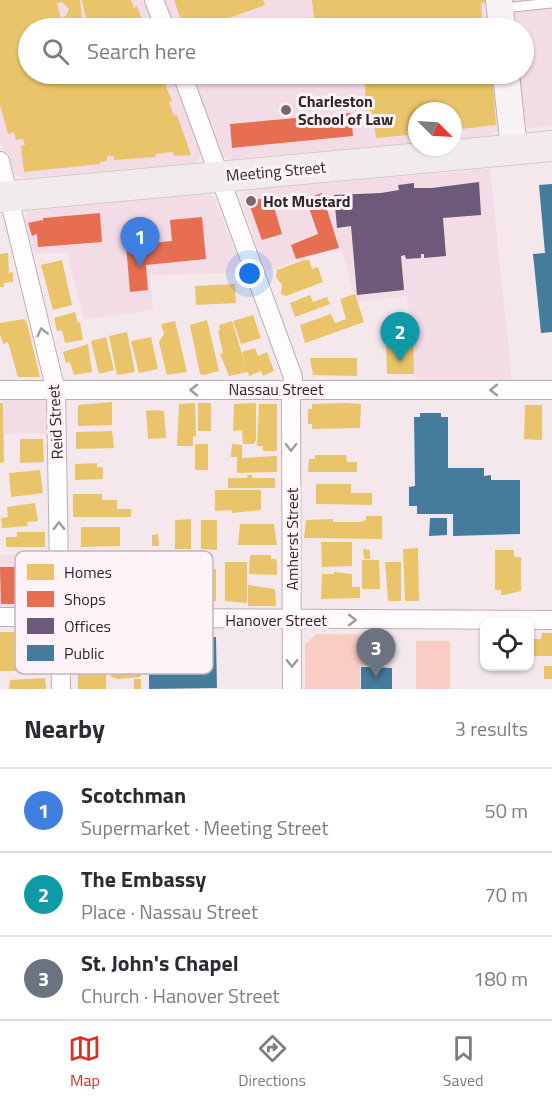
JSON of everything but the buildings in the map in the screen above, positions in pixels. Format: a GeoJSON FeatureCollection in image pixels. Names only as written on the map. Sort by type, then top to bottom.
{"type":"FeatureCollection","features":[{"type":"Feature","properties":{"kind":"main road"},"geometry":{"type":"LineString","coordinates":[[507,84],[514,149]]}},
{"type":"Feature","properties":{"kind":"main road","name":"Meeting Street"},"geometry":{"type":"LineString","coordinates":[[5,197],[552,146]]}},
{"type":"Feature","properties":{"kind":"street"},"geometry":{"type":"LineString","coordinates":[[154,0],[161,18]]}},
{"type":"Feature","properties":{"kind":"street","name":"Amherst Street"},"geometry":{"type":"LineString","coordinates":[[186,84],[293,377],[292,689]]}},
{"type":"Feature","properties":{"kind":"street","name":"Reid Street"},"geometry":{"type":"LineString","coordinates":[[0,161],[5,197],[56,391],[59,551]]}},
{"type":"Feature","properties":{"kind":"street","name":"Nassau Street"},"geometry":{"type":"LineString","coordinates":[[0,390],[552,390]]}},
{"type":"Feature","properties":{"kind":"street","name":"Hanover Street"},"geometry":{"type":"LineString","coordinates":[[213,619],[552,620]]}},
{"type":"Feature","properties":{"kind":"street","name":"Reid Street"},"geometry":{"type":"LineString","coordinates":[[61,674],[61,689]]}},
{"type":"Feature","properties":{"kind":"lane"},"geometry":{"type":"LineString","coordinates":[[500,12],[552,3]]}},
{"type":"Feature","properties":{"kind":"shaded area"},"geometry":{"type":"Polygon","coordinates":[[[0,0],[143,0],[150,18],[18,18],[18,84],[175,84],[201,154],[196,163],[25,178],[9,173],[0,139],[0,0]]]}},
{"type":"Feature","properties":{"kind":"shaded area"},"geometry":{"type":"Polygon","coordinates":[[[164,0],[490,0],[492,18],[171,18],[164,0]]]}},
{"type":"Feature","properties":{"kind":"shaded area"},"geometry":{"type":"Polygon","coordinates":[[[505,0],[552,0],[552,126],[531,128],[520,123],[514,84],[534,84],[534,18],[507,18],[505,0]]]}},
{"type":"Feature","properties":{"kind":"shaded area","name":"Charleston School of Law"},"geometry":{"type":"Polygon","coordinates":[[[196,84],[498,84],[499,129],[493,136],[462,139],[462,102],[408,102],[408,144],[232,159],[223,157],[196,84]]]}},
{"type":"Feature","properties":{"kind":"shaded area"},"geometry":{"type":"Polygon","coordinates":[[[490,169],[512,382],[416,381],[407,296],[356,302],[341,246],[266,271],[241,200],[244,193],[254,189],[490,169]]]}},
{"type":"Feature","properties":{"kind":"shaded area"},"geometry":{"type":"Polygon","coordinates":[[[203,194],[212,196],[215,200],[244,273],[150,275],[153,310],[84,320],[67,253],[34,253],[25,220],[27,212],[35,210],[203,194]]]}},
{"type":"Feature","properties":{"kind":"shaded area"},"geometry":{"type":"Polygon","coordinates":[[[4,398],[46,400],[48,433],[4,434],[4,398]]]}},
{"type":"Feature","properties":{"kind":"shaded area"},"geometry":{"type":"Polygon","coordinates":[[[0,555],[15,555],[15,608],[0,609],[0,555]]]}},
{"type":"Feature","properties":{"kind":"shaded area"},"geometry":{"type":"Polygon","coordinates":[[[317,634],[393,635],[393,658],[379,658],[378,663],[360,666],[360,689],[305,689],[305,644],[317,634]]]}},
{"type":"Feature","properties":{"kind":"shaded area"},"geometry":{"type":"Polygon","coordinates":[[[416,641],[450,641],[450,689],[416,689],[416,641]]]}},
{"type":"Feature","properties":{"kind":"place","name":"Charleston School of Law"},"geometry":{"type":"Point","coordinates":[286,110]}},
{"type":"Feature","properties":{"kind":"place","name":"Hot Mustard"},"geometry":{"type":"Point","coordinates":[251,201]}},
{"type":"Feature","properties":{"kind":"place","name":"Scotchman"},"geometry":{"type":"Point","coordinates":[140,267]}},
{"type":"Feature","properties":{"kind":"place","name":"The Embassy"},"geometry":{"type":"Point","coordinates":[400,362]}},
{"type":"Feature","properties":{"kind":"place","name":"St. John's Chapel"},"geometry":{"type":"Point","coordinates":[376,678]}}]}
